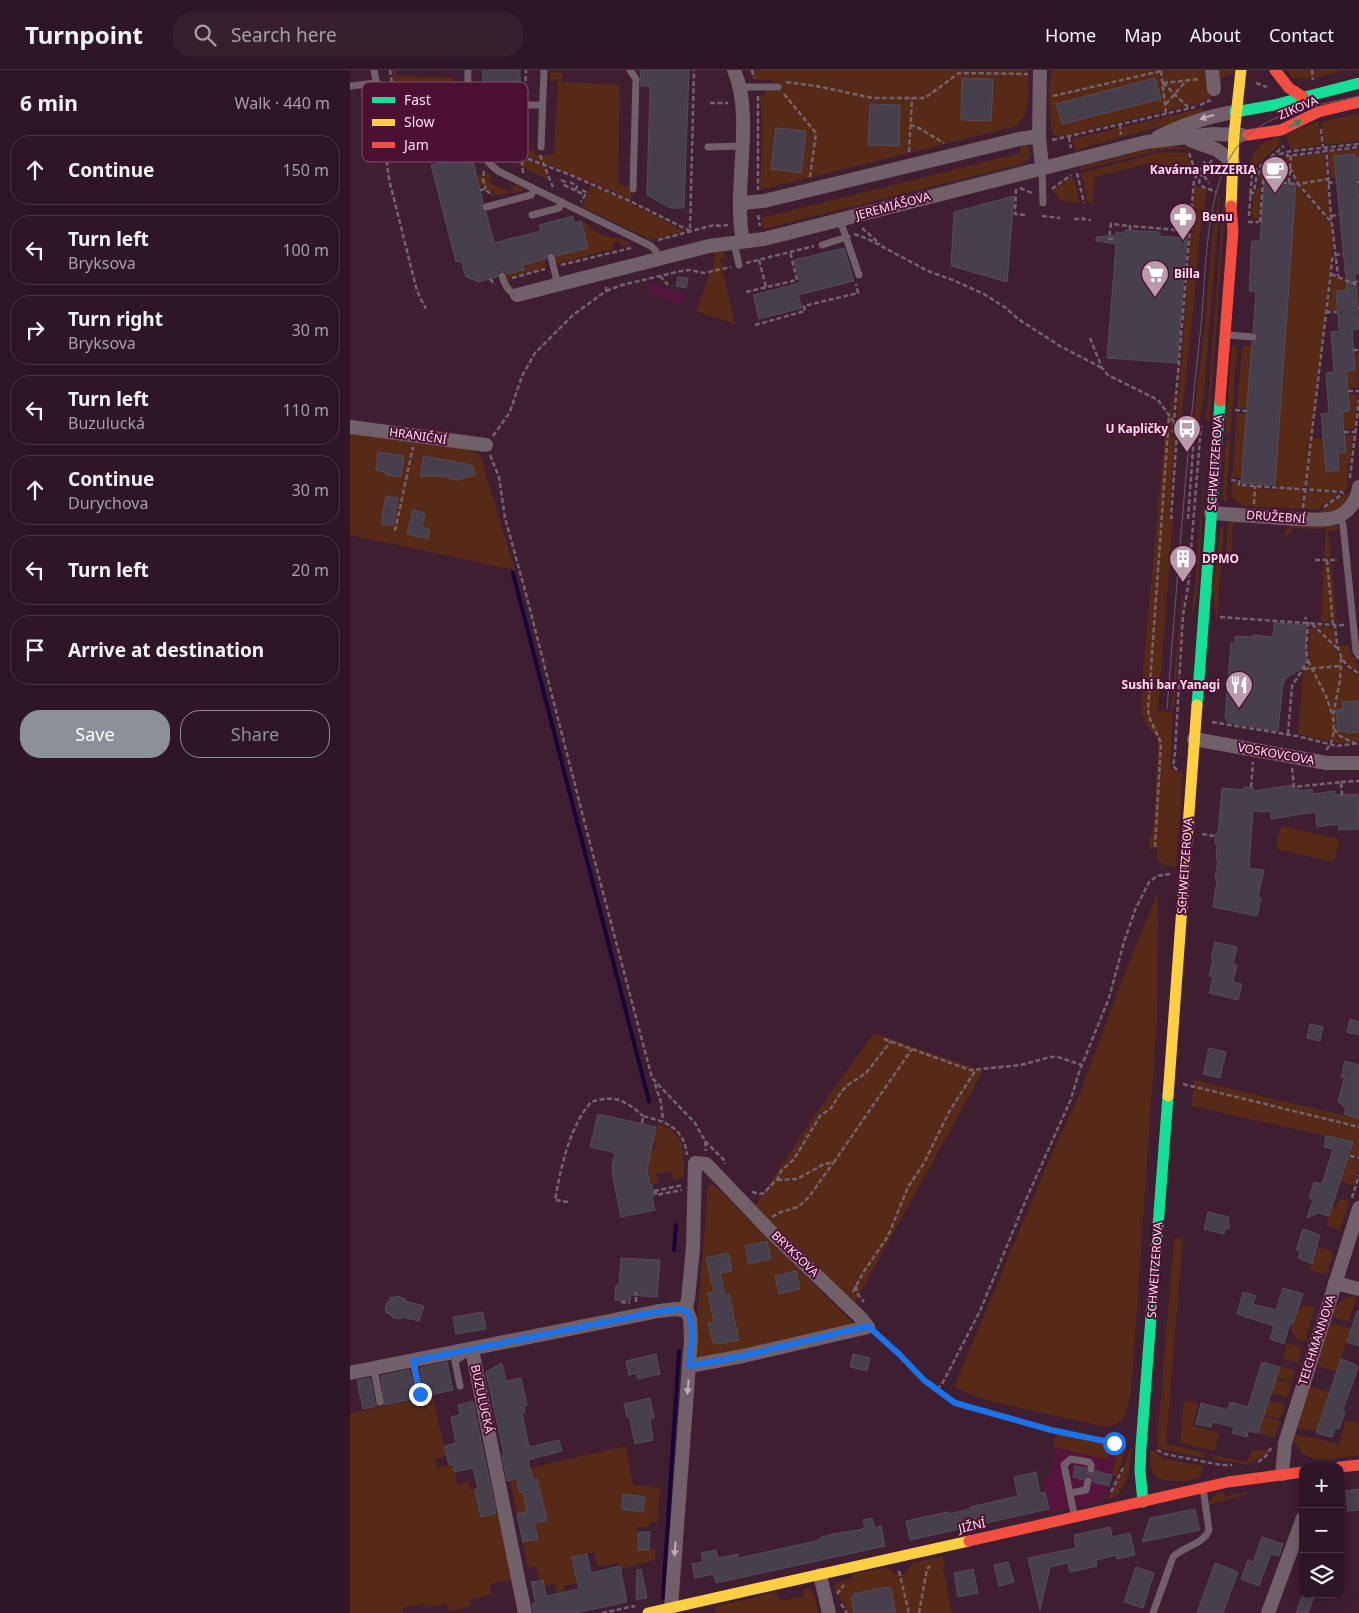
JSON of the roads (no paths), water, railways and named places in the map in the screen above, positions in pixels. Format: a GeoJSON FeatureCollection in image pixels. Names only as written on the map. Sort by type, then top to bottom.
{"type":"FeatureCollection","features":[{"type":"Feature","properties":{"kind":"street"},"geometry":{"type":"LineString","coordinates":[[734,70],[741,104],[742,146],[738,242]]}},
{"type":"Feature","properties":{"kind":"street"},"geometry":{"type":"LineString","coordinates":[[1040,70],[1045,138],[1042,168]]}},
{"type":"Feature","properties":{"kind":"street","name":"SCHWEITZEROVA"},"geometry":{"type":"LineString","coordinates":[[1241,70],[1247,150]]}},
{"type":"Feature","properties":{"kind":"street"},"geometry":{"type":"LineString","coordinates":[[1275,70],[1289,88],[1303,97]]}},
{"type":"Feature","properties":{"kind":"street"},"geometry":{"type":"LineString","coordinates":[[1208,74],[1214,89]]}},
{"type":"Feature","properties":{"kind":"street","name":"ZIKOVA"},"geometry":{"type":"LineString","coordinates":[[1244,123],[1303,97],[1359,83]]}},
{"type":"Feature","properties":{"kind":"street","name":"SCHWEITZEROVA"},"geometry":{"type":"LineString","coordinates":[[1143,1502],[1140,1471],[1233,231],[1230,209],[1233,162],[1250,95]]}},
{"type":"Feature","properties":{"kind":"street","name":"ZIKOVA"},"geometry":{"type":"LineString","coordinates":[[1244,123],[1282,130],[1318,112],[1359,102]]}},
{"type":"Feature","properties":{"kind":"street","name":"JEREMIÁŠOVA"},"geometry":{"type":"LineString","coordinates":[[515,290],[558,284],[709,246],[764,238],[840,220],[1146,142],[1180,126],[1207,117],[1244,123]]}},
{"type":"Feature","properties":{"kind":"street","name":"JEREMIÁŠOVA"},"geometry":{"type":"LineString","coordinates":[[1186,144],[1244,123]]}},
{"type":"Feature","properties":{"kind":"street"},"geometry":{"type":"LineString","coordinates":[[740,203],[764,201],[1019,139],[1045,138]]}},
{"type":"Feature","properties":{"kind":"street","name":"JEREMIÁŠOVA"},"geometry":{"type":"LineString","coordinates":[[1146,142],[1186,144],[1217,150],[1233,162]]}},
{"type":"Feature","properties":{"kind":"street","name":"SCHWEITZEROVA"},"geometry":{"type":"LineString","coordinates":[[1233,231],[1249,191]]}},
{"type":"Feature","properties":{"kind":"street","name":"HRANIČNÍ"},"geometry":{"type":"LineString","coordinates":[[350,427],[486,446]]}},
{"type":"Feature","properties":{"kind":"street"},"geometry":{"type":"LineString","coordinates":[[1340,515],[1351,506],[1357,496],[1354,484]]}},
{"type":"Feature","properties":{"kind":"street","name":"DRUŽEBNÍ"},"geometry":{"type":"LineString","coordinates":[[1211,513],[1318,520],[1340,515]]}},
{"type":"Feature","properties":{"kind":"street","name":"VOSKOVCOVA"},"geometry":{"type":"LineString","coordinates":[[1194,739],[1327,763],[1359,763]]}},
{"type":"Feature","properties":{"kind":"street","name":"BRYKSOVA"},"geometry":{"type":"LineString","coordinates":[[688,1314],[693,1248],[695,1163],[706,1164],[868,1326],[743,1356],[689,1366]]}},
{"type":"Feature","properties":{"kind":"street","name":"TEICHMANNOVA"},"geometry":{"type":"LineString","coordinates":[[1282,1474],[1285,1443],[1310,1346],[1335,1284],[1359,1208]]}},
{"type":"Feature","properties":{"kind":"street"},"geometry":{"type":"LineString","coordinates":[[1335,1284],[1359,1289]]}},
{"type":"Feature","properties":{"kind":"street","name":"BUZULUCKÁ"},"geometry":{"type":"LineString","coordinates":[[525,1613],[472,1350],[661,1311],[676,1309],[688,1314]]}},
{"type":"Feature","properties":{"kind":"street"},"geometry":{"type":"LineString","coordinates":[[671,1608],[692,1338],[688,1314]]}},
{"type":"Feature","properties":{"kind":"street"},"geometry":{"type":"LineString","coordinates":[[350,1373],[472,1350]]}},
{"type":"Feature","properties":{"kind":"street"},"geometry":{"type":"LineString","coordinates":[[1344,1467],[1359,1465]]}},
{"type":"Feature","properties":{"kind":"street","name":"JIŽNÍ"},"geometry":{"type":"LineString","coordinates":[[648,1613],[704,1604],[820,1575],[1203,1488],[1251,1478],[1299,1472]]}},
{"type":"Feature","properties":{"kind":"street"},"geometry":{"type":"LineString","coordinates":[[1268,1613],[1299,1529]]}},
{"type":"Feature","properties":{"kind":"street"},"geometry":{"type":"LineString","coordinates":[[820,1575],[829,1613]]}},
{"type":"Feature","properties":{"kind":"lane"},"geometry":{"type":"LineString","coordinates":[[540,149],[544,70]]}},
{"type":"Feature","properties":{"kind":"lane"},"geometry":{"type":"LineString","coordinates":[[630,70],[636,79],[632,189]]}},
{"type":"Feature","properties":{"kind":"lane"},"geometry":{"type":"LineString","coordinates":[[739,87],[778,87]]}},
{"type":"Feature","properties":{"kind":"lane"},"geometry":{"type":"LineString","coordinates":[[528,105],[542,106]]}},
{"type":"Feature","properties":{"kind":"lane"},"geometry":{"type":"LineString","coordinates":[[708,147],[742,146]]}},
{"type":"Feature","properties":{"kind":"lane"},"geometry":{"type":"LineString","coordinates":[[489,162],[498,171],[651,246],[656,251],[658,259]]}},
{"type":"Feature","properties":{"kind":"lane"},"geometry":{"type":"LineString","coordinates":[[1042,168],[1042,203]]}},
{"type":"Feature","properties":{"kind":"lane"},"geometry":{"type":"LineString","coordinates":[[486,207],[531,195],[534,189]]}},
{"type":"Feature","properties":{"kind":"lane"},"geometry":{"type":"LineString","coordinates":[[532,215],[559,208],[560,202]]}},
{"type":"Feature","properties":{"kind":"lane"},"geometry":{"type":"LineString","coordinates":[[840,220],[849,235],[858,275]]}},
{"type":"Feature","properties":{"kind":"lane"},"geometry":{"type":"LineString","coordinates":[[822,245],[849,235]]}},
{"type":"Feature","properties":{"kind":"lane"},"geometry":{"type":"LineString","coordinates":[[738,242],[742,264]]}},
{"type":"Feature","properties":{"kind":"lane"},"geometry":{"type":"LineString","coordinates":[[552,257],[558,284]]}},
{"type":"Feature","properties":{"kind":"lane"},"geometry":{"type":"LineString","coordinates":[[502,276],[510,292],[515,290]]}},
{"type":"Feature","properties":{"kind":"lane"},"geometry":{"type":"LineString","coordinates":[[1225,335],[1253,337]]}},
{"type":"Feature","properties":{"kind":"lane"},"geometry":{"type":"LineString","coordinates":[[1340,515],[1343,524],[1356,650],[1359,656]]}},
{"type":"Feature","properties":{"kind":"lane"},"geometry":{"type":"LineString","coordinates":[[460,1386],[455,1361],[472,1350]]}},
{"type":"Feature","properties":{"kind":"lane"},"geometry":{"type":"LineString","coordinates":[[413,1361],[420,1394]]}},
{"type":"Feature","properties":{"kind":"lane"},"geometry":{"type":"LineString","coordinates":[[374,1369],[380,1402]]}},
{"type":"Feature","properties":{"kind":"lane"},"geometry":{"type":"LineString","coordinates":[[1075,1517],[1064,1465],[1071,1459],[1089,1462],[1091,1470]]}},
{"type":"Feature","properties":{"kind":"lane"},"geometry":{"type":"LineString","coordinates":[[1070,1493],[1086,1490],[1088,1481]]}},
{"type":"Feature","properties":{"kind":"lane"},"geometry":{"type":"LineString","coordinates":[[1153,1613],[1173,1557],[1179,1551],[1203,1540],[1210,1530],[1203,1488]]}},
{"type":"Feature","properties":{"kind":"waterway"},"geometry":{"type":"LineString","coordinates":[[513,573],[649,1101]]}},
{"type":"Feature","properties":{"kind":"waterway"},"geometry":{"type":"LineString","coordinates":[[674,1250],[676,1225]]}},
{"type":"Feature","properties":{"kind":"waterway"},"geometry":{"type":"LineString","coordinates":[[663,1598],[679,1351]]}},
{"type":"Feature","properties":{"kind":"tram line"},"geometry":{"type":"LineString","coordinates":[[1167,709],[1206,261],[1213,208],[1219,183],[1228,161],[1241,142],[1252,131],[1280,116],[1312,106],[1359,96]]}},
{"type":"Feature","properties":{"kind":"place","name":"Kavárna PIZZERIA"},"geometry":{"type":"Point","coordinates":[1275,194]}},
{"type":"Feature","properties":{"kind":"place","name":"Benu"},"geometry":{"type":"Point","coordinates":[1183,241]}},
{"type":"Feature","properties":{"kind":"place","name":"Billa"},"geometry":{"type":"Point","coordinates":[1155,298]}},
{"type":"Feature","properties":{"kind":"place","name":"U Kapličky"},"geometry":{"type":"Point","coordinates":[1187,453]}},
{"type":"Feature","properties":{"kind":"place","name":"DPMO"},"geometry":{"type":"Point","coordinates":[1183,583]}},
{"type":"Feature","properties":{"kind":"place","name":"Sushi bar Yanagi"},"geometry":{"type":"Point","coordinates":[1239,709]}}]}
